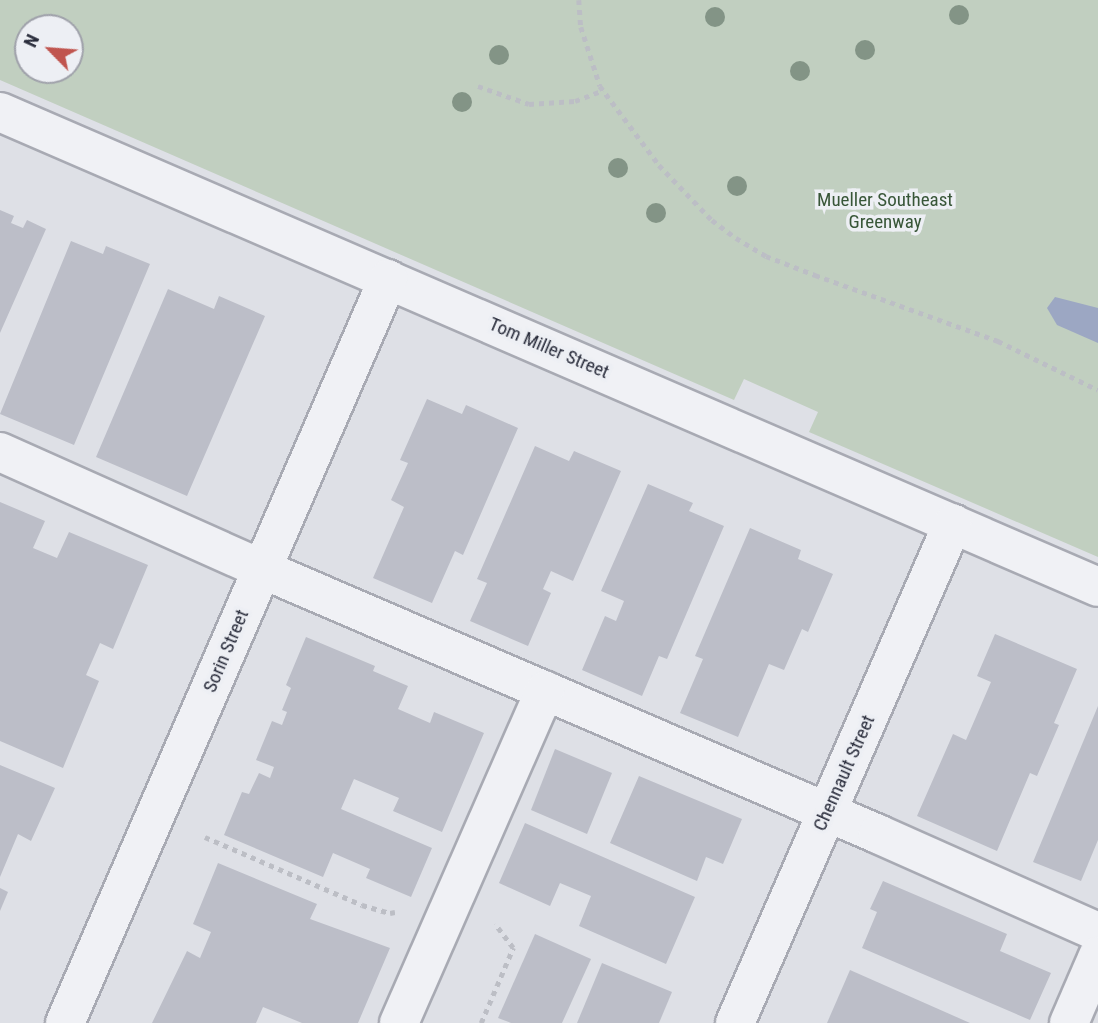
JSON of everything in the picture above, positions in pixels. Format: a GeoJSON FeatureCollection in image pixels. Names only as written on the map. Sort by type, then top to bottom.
{"type":"FeatureCollection","features":[{"type":"Feature","properties":{"kind":"street","name":"Tom Miller Street"},"geometry":{"type":"LineString","coordinates":[[0,112],[1098,587]]}},
{"type":"Feature","properties":{"kind":"street","name":"Sorin Street"},"geometry":{"type":"LineString","coordinates":[[65,1023],[388,279]]}},
{"type":"Feature","properties":{"kind":"street"},"geometry":{"type":"LineString","coordinates":[[0,452],[261,569],[1098,932]]}},
{"type":"Feature","properties":{"kind":"street","name":"Chennault Street"},"geometry":{"type":"LineString","coordinates":[[735,1023],[953,523]]}},
{"type":"Feature","properties":{"kind":"street"},"geometry":{"type":"LineString","coordinates":[[399,1023],[545,691]]}},
{"type":"Feature","properties":{"kind":"street"},"geometry":{"type":"LineString","coordinates":[[1069,1023],[1098,956]]}},
{"type":"Feature","properties":{"kind":"path"},"geometry":{"type":"LineString","coordinates":[[579,0],[581,27],[603,90],[659,165],[712,220],[766,256],[998,341],[1098,390]]}},
{"type":"Feature","properties":{"kind":"path"},"geometry":{"type":"LineString","coordinates":[[478,86],[529,104],[575,101],[603,90]]}},
{"type":"Feature","properties":{"kind":"path"},"geometry":{"type":"LineString","coordinates":[[205,837],[362,905],[390,913],[404,905],[443,922]]}},
{"type":"Feature","properties":{"kind":"path"},"geometry":{"type":"LineString","coordinates":[[458,888],[476,898],[513,948],[481,1023]]}},
{"type":"Feature","properties":{"kind":"green space","name":"Mueller Southeast Greenway"},"geometry":{"type":"Polygon","coordinates":[[[0,0],[1098,0],[1098,557],[809,432],[818,412],[744,379],[734,400],[0,80],[0,0]]]}},
{"type":"Feature","properties":{"kind":"water"},"geometry":{"type":"Polygon","coordinates":[[[1055,297],[1098,308],[1098,343],[1057,325],[1047,308],[1055,297]]]}},
{"type":"Feature","properties":{"kind":"building"},"geometry":{"type":"Polygon","coordinates":[[[0,210],[14,216],[11,223],[23,228],[27,220],[46,229],[0,333],[0,210]]]}},
{"type":"Feature","properties":{"kind":"building"},"geometry":{"type":"Polygon","coordinates":[[[71,241],[103,254],[106,246],[150,264],[74,445],[0,414],[71,241]]]}},
{"type":"Feature","properties":{"kind":"building"},"geometry":{"type":"Polygon","coordinates":[[[168,289],[214,309],[219,296],[265,316],[187,496],[96,457],[168,289]]]}},
{"type":"Feature","properties":{"kind":"building"},"geometry":{"type":"Polygon","coordinates":[[[427,399],[462,414],[466,405],[518,428],[463,555],[455,551],[432,603],[373,578],[404,507],[391,500],[408,463],[400,460],[427,399]]]}},
{"type":"Feature","properties":{"kind":"building"},"geometry":{"type":"Polygon","coordinates":[[[535,446],[569,461],[574,451],[621,471],[573,581],[551,571],[543,589],[551,593],[528,646],[470,621],[487,583],[477,579],[535,446]]]}},
{"type":"Feature","properties":{"kind":"building"},"geometry":{"type":"Polygon","coordinates":[[[648,484],[693,503],[689,511],[724,526],[667,659],[659,656],[642,696],[582,670],[605,616],[616,621],[624,601],[601,591],[648,484]]]}},
{"type":"Feature","properties":{"kind":"building"},"geometry":{"type":"Polygon","coordinates":[[[0,502],[45,521],[33,548],[57,558],[69,532],[148,565],[113,649],[100,643],[86,675],[99,681],[63,768],[0,741],[0,502]]]}},
{"type":"Feature","properties":{"kind":"building"},"geometry":{"type":"Polygon","coordinates":[[[750,528],[801,550],[798,559],[833,574],[808,632],[802,629],[784,670],[769,664],[738,737],[680,713],[703,659],[695,656],[750,528]]]}},
{"type":"Feature","properties":{"kind":"building"},"geometry":{"type":"Polygon","coordinates":[[[995,634],[1077,669],[1054,723],[1059,725],[1037,776],[1030,773],[997,851],[917,816],[953,734],[966,740],[991,682],[977,676],[995,634]]]}},
{"type":"Feature","properties":{"kind":"building"},"geometry":{"type":"Polygon","coordinates":[[[306,637],[375,666],[373,671],[408,686],[398,709],[430,723],[434,712],[484,733],[442,832],[393,811],[399,798],[354,779],[341,809],[432,848],[411,897],[366,878],[370,869],[333,853],[323,877],[224,835],[242,792],[249,794],[259,773],[270,778],[274,767],[256,760],[272,721],[282,725],[287,712],[282,710],[291,688],[286,685],[306,637]]]}},
{"type":"Feature","properties":{"kind":"building"},"geometry":{"type":"Polygon","coordinates":[[[1098,706],[1098,840],[1081,881],[1033,862],[1098,706]]]}},
{"type":"Feature","properties":{"kind":"building"},"geometry":{"type":"Polygon","coordinates":[[[555,749],[612,773],[587,834],[531,810],[555,749]]]}},
{"type":"Feature","properties":{"kind":"building"},"geometry":{"type":"Polygon","coordinates":[[[0,765],[55,788],[31,841],[18,834],[0,877],[0,765]]]}},
{"type":"Feature","properties":{"kind":"building"},"geometry":{"type":"Polygon","coordinates":[[[639,776],[742,819],[723,864],[706,857],[697,881],[610,843],[639,776]]]}},
{"type":"Feature","properties":{"kind":"building"},"geometry":{"type":"Polygon","coordinates":[[[525,823],[695,897],[666,964],[579,926],[591,896],[560,883],[550,906],[499,883],[525,823]]]}},
{"type":"Feature","properties":{"kind":"building"},"geometry":{"type":"Polygon","coordinates":[[[218,863],[317,904],[310,919],[390,948],[358,1023],[302,1023],[263,1007],[256,1023],[152,1023],[187,951],[200,958],[211,932],[193,924],[218,863]]]}},
{"type":"Feature","properties":{"kind":"building"},"geometry":{"type":"Polygon","coordinates":[[[883,881],[1007,934],[1000,951],[1051,973],[1030,1020],[862,948],[877,912],[870,909],[883,881]]]}},
{"type":"Feature","properties":{"kind":"building"},"geometry":{"type":"Polygon","coordinates":[[[0,888],[8,892],[0,911],[0,888]]]}},
{"type":"Feature","properties":{"kind":"building"},"geometry":{"type":"Polygon","coordinates":[[[535,934],[591,959],[562,1023],[511,1023],[498,1018],[535,934]]]}},
{"type":"Feature","properties":{"kind":"building"},"geometry":{"type":"Polygon","coordinates":[[[602,963],[672,992],[659,1023],[577,1023],[602,963]]]}},
{"type":"Feature","properties":{"kind":"building"},"geometry":{"type":"Polygon","coordinates":[[[850,970],[970,1023],[827,1023],[850,970]]]}}]}
